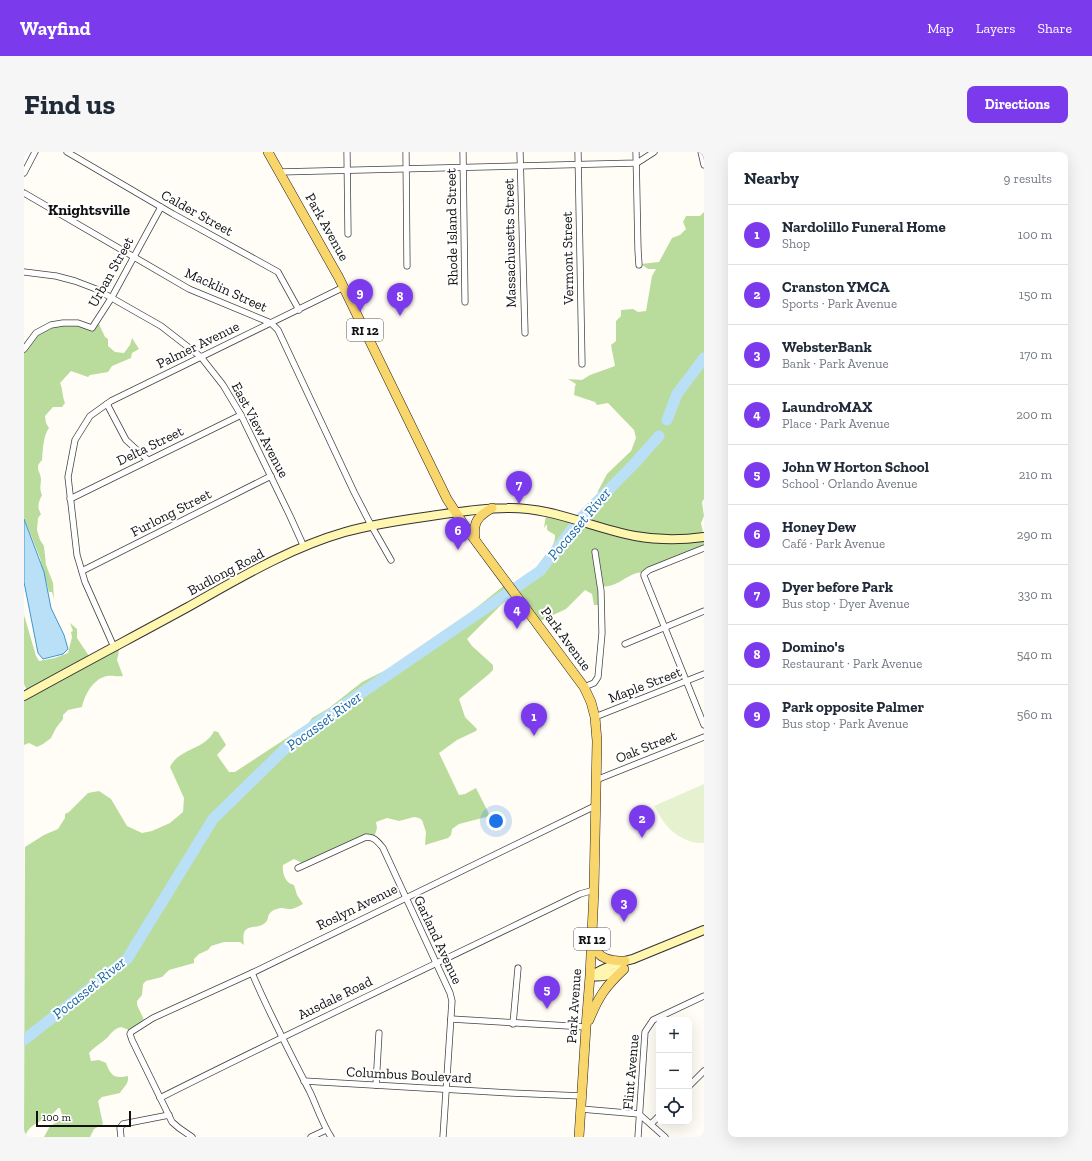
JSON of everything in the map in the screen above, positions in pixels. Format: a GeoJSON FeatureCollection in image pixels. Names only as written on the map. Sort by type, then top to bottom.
{"type":"FeatureCollection","features":[{"type":"Feature","properties":{"kind":"main road","name":"Park Avenue"},"geometry":{"type":"LineString","coordinates":[[268,152],[344,287],[455,512],[584,687],[591,702],[595,717],[597,741],[594,890],[590,976],[579,1137]]}},
{"type":"Feature","properties":{"kind":"main road","name":"Budlong Road"},"geometry":{"type":"LineString","coordinates":[[24,696],[255,570],[304,547],[344,532],[371,525],[455,512],[492,508],[523,508],[567,516],[634,536],[680,539],[704,537]]}},
{"type":"Feature","properties":{"kind":"main road"},"geometry":{"type":"LineString","coordinates":[[475,541],[474,530],[476,521],[481,514],[492,508]]}},
{"type":"Feature","properties":{"kind":"main road"},"geometry":{"type":"LineString","coordinates":[[590,976],[604,968],[627,963],[704,930]]}},
{"type":"Feature","properties":{"kind":"main road"},"geometry":{"type":"LineString","coordinates":[[592,938],[594,948],[598,954],[608,960],[627,963]]}},
{"type":"Feature","properties":{"kind":"main road"},"geometry":{"type":"LineString","coordinates":[[586,1026],[601,994],[611,980],[627,963]]}},
{"type":"Feature","properties":{"kind":"street"},"geometry":{"type":"LineString","coordinates":[[24,173],[34,152]]}},
{"type":"Feature","properties":{"kind":"street","name":"Calder Street"},"geometry":{"type":"LineString","coordinates":[[67,152],[161,207],[278,272],[299,310]]}},
{"type":"Feature","properties":{"kind":"street"},"geometry":{"type":"LineString","coordinates":[[347,152],[348,234]]}},
{"type":"Feature","properties":{"kind":"street"},"geometry":{"type":"LineString","coordinates":[[406,152],[407,266]]}},
{"type":"Feature","properties":{"kind":"street","name":"Rhode Island Street"},"geometry":{"type":"LineString","coordinates":[[463,152],[465,302]]}},
{"type":"Feature","properties":{"kind":"street","name":"Massachusetts Street"},"geometry":{"type":"LineString","coordinates":[[520,152],[525,333]]}},
{"type":"Feature","properties":{"kind":"street","name":"Vermont Street"},"geometry":{"type":"LineString","coordinates":[[578,152],[582,364]]}},
{"type":"Feature","properties":{"kind":"street"},"geometry":{"type":"LineString","coordinates":[[636,152],[639,265]]}},
{"type":"Feature","properties":{"kind":"street"},"geometry":{"type":"LineString","coordinates":[[279,172],[636,162],[654,152]]}},
{"type":"Feature","properties":{"kind":"street"},"geometry":{"type":"LineString","coordinates":[[701,152],[704,165]]}},
{"type":"Feature","properties":{"kind":"street","name":"Macklin Street"},"geometry":{"type":"LineString","coordinates":[[24,193],[188,289],[271,323],[278,330],[371,525],[391,560]]}},
{"type":"Feature","properties":{"kind":"street","name":"Urban Street"},"geometry":{"type":"LineString","coordinates":[[24,349],[36,333],[51,325],[78,323],[92,328],[112,297],[161,207]]}},
{"type":"Feature","properties":{"kind":"street","name":"East View Avenue"},"geometry":{"type":"LineString","coordinates":[[24,272],[56,276],[75,281],[112,297],[161,326],[201,357],[223,385],[241,415],[304,547]]}},
{"type":"Feature","properties":{"kind":"street","name":"Palmer Avenue"},"geometry":{"type":"LineString","coordinates":[[114,647],[86,582],[77,555],[70,499],[68,477],[76,440],[90,416],[107,404],[344,287]]}},
{"type":"Feature","properties":{"kind":"street"},"geometry":{"type":"LineString","coordinates":[[107,404],[126,440],[148,460]]}},
{"type":"Feature","properties":{"kind":"street","name":"Delta Street"},"geometry":{"type":"LineString","coordinates":[[70,499],[241,415]]}},
{"type":"Feature","properties":{"kind":"street","name":"Furlong Street"},"geometry":{"type":"LineString","coordinates":[[82,571],[271,476]]}},
{"type":"Feature","properties":{"kind":"street"},"geometry":{"type":"LineString","coordinates":[[704,548],[646,573],[644,576],[704,725]]}},
{"type":"Feature","properties":{"kind":"street"},"geometry":{"type":"LineString","coordinates":[[584,687],[594,683],[598,678],[602,633],[601,591],[595,552]]}},
{"type":"Feature","properties":{"kind":"street"},"geometry":{"type":"LineString","coordinates":[[625,644],[704,611]]}},
{"type":"Feature","properties":{"kind":"street","name":"Maple Street"},"geometry":{"type":"LineString","coordinates":[[595,717],[687,682],[704,674]]}},
{"type":"Feature","properties":{"kind":"street","name":"Oak Street"},"geometry":{"type":"LineString","coordinates":[[596,780],[704,736]]}},
{"type":"Feature","properties":{"kind":"street","name":"Roslyn Avenue"},"geometry":{"type":"LineString","coordinates":[[160,1098],[132,1040],[130,1034],[131,1032],[153,1018],[252,972],[595,806]]}},
{"type":"Feature","properties":{"kind":"street","name":"Garland Avenue"},"geometry":{"type":"LineString","coordinates":[[298,868],[362,839],[370,837],[378,841],[383,848],[450,993],[452,1001],[443,1137]]}},
{"type":"Feature","properties":{"kind":"street","name":"Ausdale Road"},"geometry":{"type":"LineString","coordinates":[[160,1098],[282,1037],[580,894],[594,890]]}},
{"type":"Feature","properties":{"kind":"street"},"geometry":{"type":"LineString","coordinates":[[513,1024],[518,968]]}},
{"type":"Feature","properties":{"kind":"street"},"geometry":{"type":"LineString","coordinates":[[252,972],[282,1037],[318,1108],[326,1130],[331,1137]]}},
{"type":"Feature","properties":{"kind":"street","name":"Flint Avenue"},"geometry":{"type":"LineString","coordinates":[[638,1137],[645,1032],[653,1020],[704,996]]}},
{"type":"Feature","properties":{"kind":"street"},"geometry":{"type":"LineString","coordinates":[[451,1020],[513,1024],[586,1026]]}},
{"type":"Feature","properties":{"kind":"street"},"geometry":{"type":"LineString","coordinates":[[376,1085],[379,1033]]}},
{"type":"Feature","properties":{"kind":"street"},"geometry":{"type":"LineString","coordinates":[[692,1083],[704,1071]]}},
{"type":"Feature","properties":{"kind":"street","name":"Columbus Boulevard"},"geometry":{"type":"LineString","coordinates":[[304,1081],[582,1096]]}},
{"type":"Feature","properties":{"kind":"street"},"geometry":{"type":"LineString","coordinates":[[160,1098],[172,1122],[192,1137]]}},
{"type":"Feature","properties":{"kind":"street"},"geometry":{"type":"LineString","coordinates":[[581,1109],[639,1114],[665,1137]]}},
{"type":"Feature","properties":{"kind":"street"},"geometry":{"type":"LineString","coordinates":[[121,1137],[120,1128],[123,1124],[169,1115]]}},
{"type":"Feature","properties":{"kind":"street"},"geometry":{"type":"LineString","coordinates":[[651,1124],[656,1119]]}},
{"type":"Feature","properties":{"kind":"street"},"geometry":{"type":"LineString","coordinates":[[311,1137],[326,1130]]}},
{"type":"Feature","properties":{"kind":"green space"},"geometry":{"type":"Polygon","coordinates":[[[704,212],[704,499],[702,502],[704,516],[701,523],[704,537],[704,549],[646,573],[642,572],[634,574],[613,585],[602,587],[600,605],[594,605],[592,594],[585,590],[566,609],[538,622],[512,596],[502,604],[467,639],[472,646],[493,665],[493,670],[489,674],[459,699],[465,717],[477,729],[476,731],[457,740],[439,753],[459,795],[465,794],[476,788],[490,816],[459,824],[452,829],[451,835],[448,838],[425,845],[426,832],[422,820],[414,817],[399,821],[387,818],[376,822],[377,828],[374,838],[369,837],[306,865],[294,859],[283,865],[286,880],[294,885],[297,895],[303,904],[292,909],[281,908],[272,911],[265,923],[247,929],[244,932],[244,945],[240,942],[224,942],[211,946],[208,950],[199,954],[194,959],[194,963],[169,970],[162,977],[146,981],[143,984],[142,995],[137,1001],[137,1005],[145,1022],[132,1031],[121,1027],[117,1029],[89,1053],[91,1061],[99,1060],[106,1063],[111,1074],[114,1076],[128,1076],[127,1083],[120,1093],[102,1097],[98,1101],[103,1124],[94,1129],[90,1137],[44,1137],[50,1126],[63,1119],[60,1108],[58,1108],[55,1112],[30,1128],[26,1137],[24,1137],[25,847],[44,835],[58,829],[65,818],[65,814],[69,812],[88,793],[99,791],[111,799],[127,826],[142,833],[152,831],[170,823],[183,812],[184,798],[170,767],[179,756],[205,742],[214,731],[218,732],[226,745],[217,755],[229,772],[235,772],[308,724],[312,718],[329,708],[362,682],[402,662],[441,636],[506,584],[509,586],[523,577],[528,579],[536,577],[539,566],[552,546],[555,535],[547,530],[547,524],[544,528],[546,515],[587,524],[590,509],[594,507],[597,501],[598,491],[607,474],[631,451],[636,438],[634,430],[608,403],[597,405],[595,402],[574,395],[576,384],[568,379],[582,380],[590,375],[615,366],[611,345],[616,341],[616,321],[621,316],[621,310],[633,309],[638,312],[646,311],[652,276],[656,269],[648,269],[641,264],[659,262],[672,238],[680,235],[686,229],[683,222],[686,216],[700,216],[704,212]]]}},
{"type":"Feature","properties":{"kind":"green space"},"geometry":{"type":"Polygon","coordinates":[[[98,322],[105,337],[108,339],[108,346],[115,352],[124,353],[130,345],[132,338],[139,349],[132,353],[131,358],[112,366],[108,372],[90,375],[88,377],[71,371],[60,383],[65,403],[62,407],[53,407],[45,416],[46,423],[49,428],[44,439],[42,460],[38,465],[42,495],[38,505],[41,514],[38,518],[37,530],[40,540],[44,546],[46,565],[53,583],[54,599],[52,592],[49,592],[40,558],[24,518],[24,349],[36,333],[64,323],[92,327],[98,322]]]}},
{"type":"Feature","properties":{"kind":"green space"},"geometry":{"type":"Polygon","coordinates":[[[24,615],[36,656],[39,661],[55,658],[68,653],[72,637],[71,632],[73,631],[70,623],[77,629],[77,638],[91,659],[120,645],[117,660],[123,676],[107,676],[98,680],[90,688],[82,707],[68,710],[63,715],[63,719],[51,738],[37,747],[29,743],[24,745],[24,696],[28,693],[24,684],[24,615]]]}},
{"type":"Feature","properties":{"kind":"green space"},"geometry":{"type":"Polygon","coordinates":[[[704,784],[704,843],[699,843],[684,839],[672,831],[664,822],[654,806],[704,784]]]}},
{"type":"Feature","properties":{"kind":"water"},"geometry":{"type":"Polygon","coordinates":[[[24,519],[44,572],[51,608],[64,635],[68,649],[63,654],[43,659],[38,653],[24,582],[24,519]]]}},
{"type":"Feature","properties":{"kind":"waterway","name":"Pocasset River"},"geometry":{"type":"LineString","coordinates":[[667,420],[677,394],[704,358]]}},
{"type":"Feature","properties":{"kind":"waterway","name":"Pocasset River"},"geometry":{"type":"LineString","coordinates":[[24,1040],[127,959],[213,819],[297,737],[540,571],[578,521],[634,464],[659,436]]}},
{"type":"Feature","properties":{"kind":"place","name":"Park opposite Palmer"},"geometry":{"type":"Point","coordinates":[360,312]}},
{"type":"Feature","properties":{"kind":"place","name":"Domino's"},"geometry":{"type":"Point","coordinates":[400,316]}},
{"type":"Feature","properties":{"kind":"place","name":"Dyer before Park"},"geometry":{"type":"Point","coordinates":[519,504]}},
{"type":"Feature","properties":{"kind":"place","name":"Honey Dew"},"geometry":{"type":"Point","coordinates":[458,550]}},
{"type":"Feature","properties":{"kind":"place","name":"LaundroMAX"},"geometry":{"type":"Point","coordinates":[517,629]}},
{"type":"Feature","properties":{"kind":"place","name":"Nardolillo Funeral Home"},"geometry":{"type":"Point","coordinates":[534,736]}},
{"type":"Feature","properties":{"kind":"place","name":"Cranston YMCA"},"geometry":{"type":"Point","coordinates":[642,838]}},
{"type":"Feature","properties":{"kind":"place","name":"WebsterBank"},"geometry":{"type":"Point","coordinates":[624,922]}},
{"type":"Feature","properties":{"kind":"place","name":"John W Horton School"},"geometry":{"type":"Point","coordinates":[547,1009]}},
{"type":"Feature","properties":{"kind":"district","name":"Knightsville"},"geometry":{"type":"Point","coordinates":[89,210]}}]}
